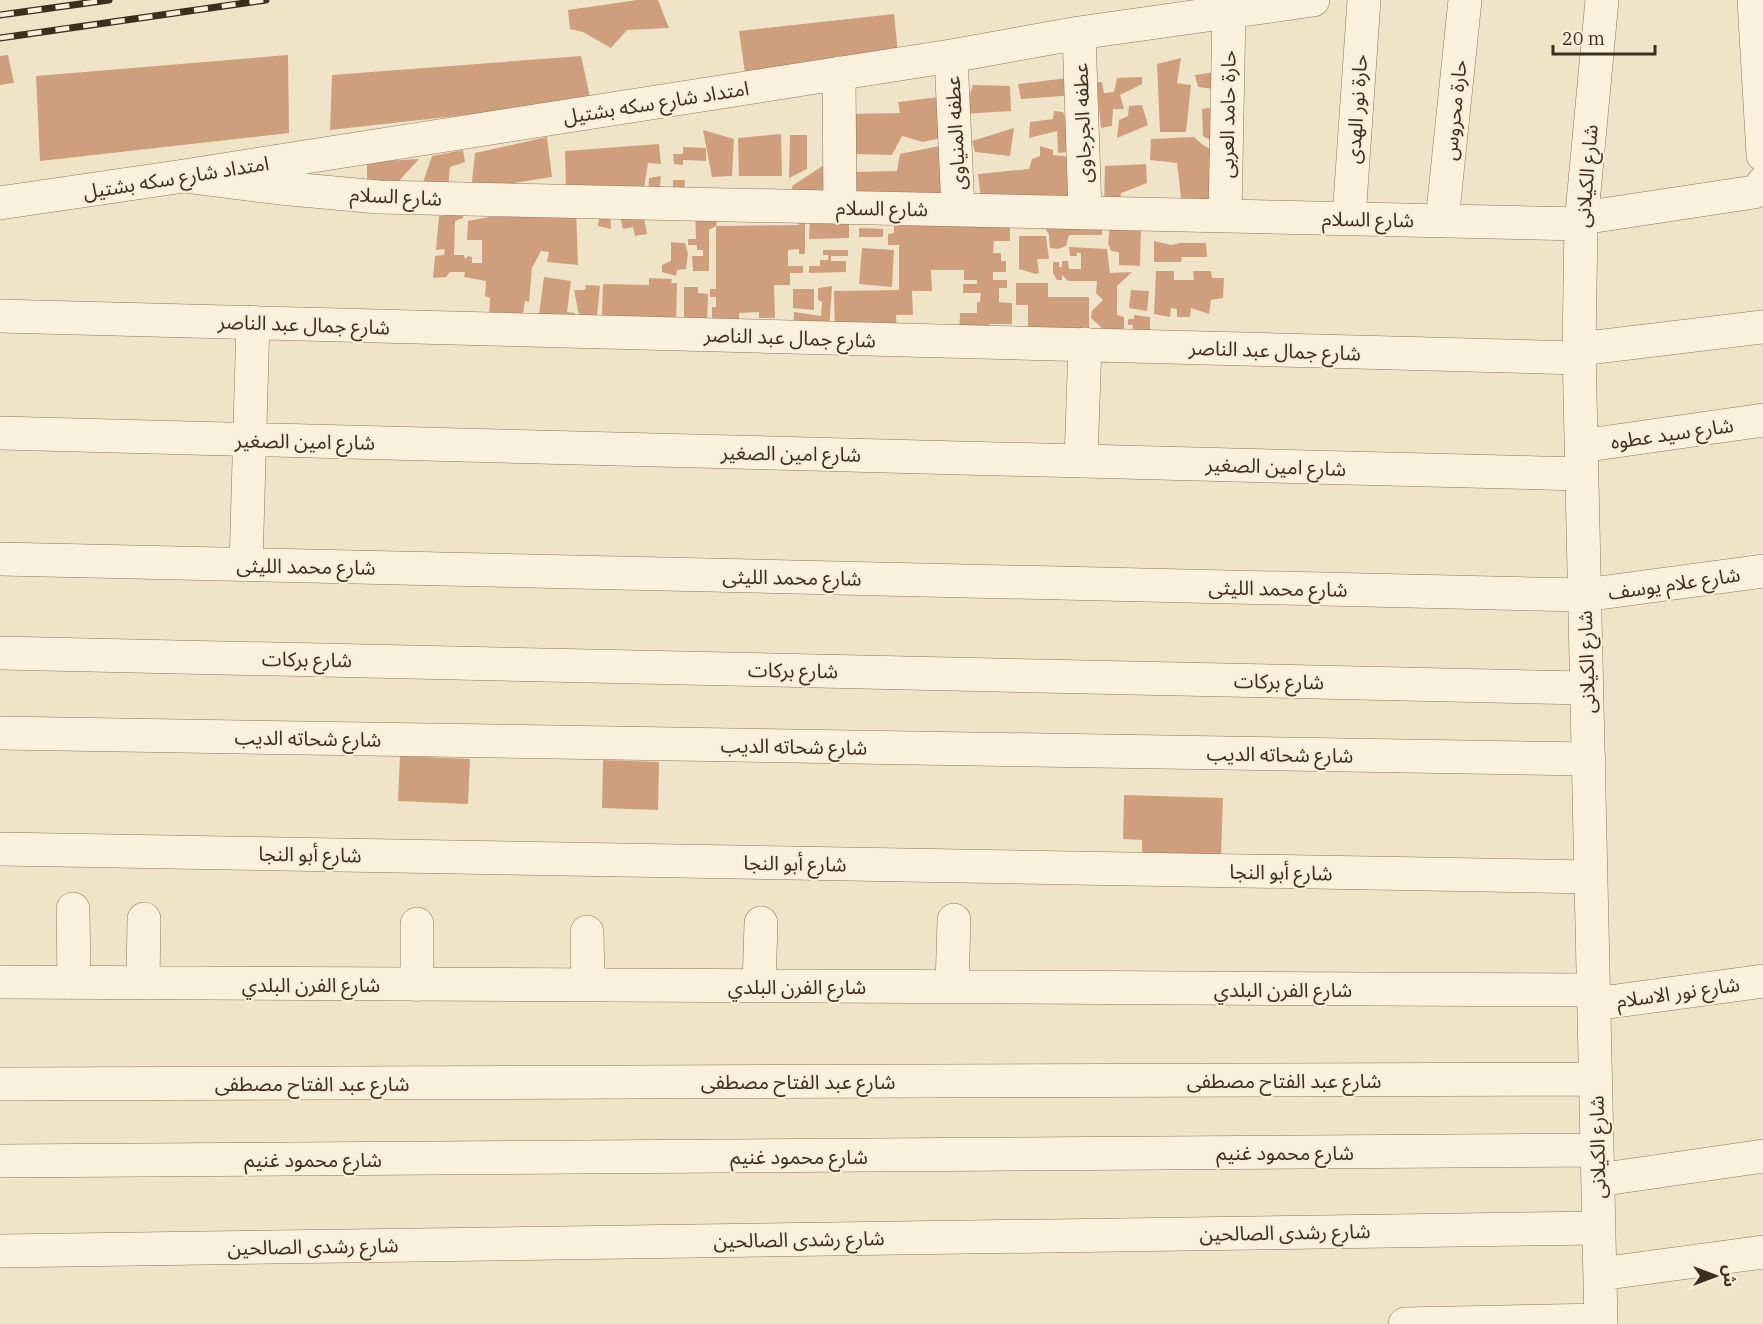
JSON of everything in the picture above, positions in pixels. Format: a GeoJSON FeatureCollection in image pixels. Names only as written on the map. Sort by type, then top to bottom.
{"type":"FeatureCollection","features":[{"type":"Feature","properties":{"kind":"street","name":"امتداد شارع سكه بشتيل"},"geometry":{"type":"LineString","coordinates":[[0,203],[951,56],[1079,33],[1313,0]]}},
{"type":"Feature","properties":{"kind":"street","name":"حارة نور الهدى"},"geometry":{"type":"LineString","coordinates":[[1348,218],[1364,0]]}},
{"type":"Feature","properties":{"kind":"street","name":"حارة محروس"},"geometry":{"type":"LineString","coordinates":[[1442,221],[1466,0]]}},
{"type":"Feature","properties":{"kind":"street","name":"شارع الكيلانى"},"geometry":{"type":"LineString","coordinates":[[1601,1322],[1579,353],[1582,221],[1602,0]]}},
{"type":"Feature","properties":{"kind":"street"},"geometry":{"type":"LineString","coordinates":[[1754,0],[1763,155]]}},
{"type":"Feature","properties":{"kind":"street","name":"حارة حامد العربى"},"geometry":{"type":"LineString","coordinates":[[1225,216],[1229,12]]}},
{"type":"Feature","properties":{"kind":"street","name":"عطفه الجرجاوى"},"geometry":{"type":"LineString","coordinates":[[1079,33],[1085,212]]}},
{"type":"Feature","properties":{"kind":"street","name":"عطفه المنياوى"},"geometry":{"type":"LineString","coordinates":[[951,56],[958,210]]}},
{"type":"Feature","properties":{"kind":"street"},"geometry":{"type":"LineString","coordinates":[[839,73],[840,207]]}},
{"type":"Feature","properties":{"kind":"street","name":"شارع السلام"},"geometry":{"type":"LineString","coordinates":[[184,176],[280,188],[378,196],[1442,221],[1582,221],[1754,192],[1763,183]]}},
{"type":"Feature","properties":{"kind":"street","name":"شارع جمال عبد الناصر"},"geometry":{"type":"LineString","coordinates":[[0,316],[1085,344],[1579,353],[1763,327]]}},
{"type":"Feature","properties":{"kind":"street"},"geometry":{"type":"LineString","coordinates":[[246,565],[253,322]]}},
{"type":"Feature","properties":{"kind":"street"},"geometry":{"type":"LineString","coordinates":[[1081,461],[1085,344]]}},
{"type":"Feature","properties":{"kind":"street","name":"شارع سيد عطوه"},"geometry":{"type":"LineString","coordinates":[[1581,460],[1763,420]]}},
{"type":"Feature","properties":{"kind":"street","name":"شارع امين الصغير"},"geometry":{"type":"LineString","coordinates":[[0,433],[1081,461],[1581,460]]}},
{"type":"Feature","properties":{"kind":"street","name":"شارع محمد الليثى"},"geometry":{"type":"LineString","coordinates":[[0,559],[1584,596]]}},
{"type":"Feature","properties":{"kind":"street","name":"شارع علام يوسف"},"geometry":{"type":"LineString","coordinates":[[1584,596],[1763,571]]}},
{"type":"Feature","properties":{"kind":"street","name":"شارع بركات"},"geometry":{"type":"LineString","coordinates":[[0,653],[1586,688]]}},
{"type":"Feature","properties":{"kind":"street","name":"شارع شحاته الديب"},"geometry":{"type":"LineString","coordinates":[[0,733],[1589,759]]}},
{"type":"Feature","properties":{"kind":"street","name":"شارع أبو النجا"},"geometry":{"type":"LineString","coordinates":[[0,849],[1591,877]]}},
{"type":"Feature","properties":{"kind":"street"},"geometry":{"type":"LineString","coordinates":[[73,909],[74,983]]}},
{"type":"Feature","properties":{"kind":"street"},"geometry":{"type":"LineString","coordinates":[[142,983],[144,919]]}},
{"type":"Feature","properties":{"kind":"street"},"geometry":{"type":"LineString","coordinates":[[952,987],[954,920]]}},
{"type":"Feature","properties":{"kind":"street"},"geometry":{"type":"LineString","coordinates":[[759,986],[760,923]]}},
{"type":"Feature","properties":{"kind":"street"},"geometry":{"type":"LineString","coordinates":[[417,924],[417,985]]}},
{"type":"Feature","properties":{"kind":"street"},"geometry":{"type":"LineString","coordinates":[[587,932],[588,985]]}},
{"type":"Feature","properties":{"kind":"street","name":"شارع نور الاسلام"},"geometry":{"type":"LineString","coordinates":[[1593,997],[1763,981]]}},
{"type":"Feature","properties":{"kind":"street","name":"شارع الفرن البلدي"},"geometry":{"type":"LineString","coordinates":[[0,982],[952,987],[1593,997]]}},
{"type":"Feature","properties":{"kind":"street","name":"شارع عبد الفتاح مصطفى"},"geometry":{"type":"LineString","coordinates":[[0,1084],[1595,1079]]}},
{"type":"Feature","properties":{"kind":"street","name":"شارع محمود غنيم"},"geometry":{"type":"LineString","coordinates":[[0,1161],[1597,1165],[1763,1156]]}},
{"type":"Feature","properties":{"kind":"street","name":"شارع رشدى الصالحين"},"geometry":{"type":"LineString","coordinates":[[0,1251],[1599,1228]]}},
{"type":"Feature","properties":{"kind":"street"},"geometry":{"type":"LineString","coordinates":[[1600,1274],[1763,1252]]}},
{"type":"Feature","properties":{"kind":"street"},"geometry":{"type":"LineString","coordinates":[[1405,1324],[1601,1322]]}},
{"type":"Feature","properties":{"kind":"building"},"geometry":{"type":"Polygon","coordinates":[[[637,0],[658,0],[669,28],[627,30],[611,48],[583,32],[570,29],[568,10],[637,0]]]}},
{"type":"Feature","properties":{"kind":"building"},"geometry":{"type":"Polygon","coordinates":[[[894,14],[898,53],[746,80],[739,31],[894,14]]]}},
{"type":"Feature","properties":{"kind":"building"},"geometry":{"type":"Polygon","coordinates":[[[8,55],[14,83],[0,85],[0,56],[8,55]]]}},
{"type":"Feature","properties":{"kind":"building"},"geometry":{"type":"Polygon","coordinates":[[[288,55],[289,133],[40,161],[36,76],[288,55]]]}},
{"type":"Feature","properties":{"kind":"building"},"geometry":{"type":"Polygon","coordinates":[[[581,56],[591,101],[330,130],[332,75],[581,56]]]}},
{"type":"Feature","properties":{"kind":"building"},"geometry":{"type":"Polygon","coordinates":[[[1181,58],[1177,83],[1191,85],[1186,132],[1160,132],[1157,64],[1181,58]]]}},
{"type":"Feature","properties":{"kind":"building"},"geometry":{"type":"Polygon","coordinates":[[[1223,71],[1223,90],[1198,87],[1195,75],[1223,71]]]}},
{"type":"Feature","properties":{"kind":"building"},"geometry":{"type":"Polygon","coordinates":[[[1076,77],[1076,95],[1021,99],[1018,84],[1076,77]]]}},
{"type":"Feature","properties":{"kind":"building"},"geometry":{"type":"Polygon","coordinates":[[[1142,77],[1142,84],[1120,95],[1124,109],[1113,109],[1112,126],[1101,128],[1096,82],[1102,82],[1104,93],[1114,92],[1117,78],[1142,77]]]}},
{"type":"Feature","properties":{"kind":"building"},"geometry":{"type":"Polygon","coordinates":[[[973,85],[1010,86],[1011,111],[963,114],[973,85]]]}},
{"type":"Feature","properties":{"kind":"building"},"geometry":{"type":"Polygon","coordinates":[[[947,96],[949,136],[923,142],[902,136],[892,155],[858,154],[848,151],[850,114],[900,113],[898,102],[947,96]]]}},
{"type":"Feature","properties":{"kind":"building"},"geometry":{"type":"Polygon","coordinates":[[[1142,105],[1148,125],[1117,138],[1119,120],[1128,116],[1129,106],[1142,105]]]}},
{"type":"Feature","properties":{"kind":"building"},"geometry":{"type":"Polygon","coordinates":[[[1220,106],[1221,146],[1203,136],[1202,109],[1220,106]]]}},
{"type":"Feature","properties":{"kind":"building"},"geometry":{"type":"Polygon","coordinates":[[[1054,111],[1063,112],[1079,151],[1058,153],[1057,131],[1029,138],[1030,122],[1053,119],[1054,111]]]}},
{"type":"Feature","properties":{"kind":"building"},"geometry":{"type":"Polygon","coordinates":[[[1014,128],[1010,156],[975,152],[972,141],[1014,128]]]}},
{"type":"Feature","properties":{"kind":"building"},"geometry":{"type":"Polygon","coordinates":[[[703,130],[734,139],[732,176],[712,177],[703,130]]]}},
{"type":"Feature","properties":{"kind":"building"},"geometry":{"type":"Polygon","coordinates":[[[781,134],[782,176],[739,176],[738,138],[781,134]]]}},
{"type":"Feature","properties":{"kind":"building"},"geometry":{"type":"Polygon","coordinates":[[[790,135],[807,135],[807,169],[789,178],[790,135]]]}},
{"type":"Feature","properties":{"kind":"building"},"geometry":{"type":"Polygon","coordinates":[[[547,137],[552,177],[471,190],[475,153],[547,137]]]}},
{"type":"Feature","properties":{"kind":"building"},"geometry":{"type":"Polygon","coordinates":[[[1194,137],[1218,154],[1219,203],[1181,198],[1177,163],[1150,160],[1151,139],[1194,137]]]}},
{"type":"Feature","properties":{"kind":"building"},"geometry":{"type":"Polygon","coordinates":[[[659,144],[661,164],[648,163],[643,195],[566,191],[565,151],[659,144]]]}},
{"type":"Feature","properties":{"kind":"building"},"geometry":{"type":"Polygon","coordinates":[[[949,144],[951,202],[853,200],[853,172],[897,171],[900,154],[949,144]]]}},
{"type":"Feature","properties":{"kind":"building"},"geometry":{"type":"Polygon","coordinates":[[[1040,146],[1053,150],[1053,155],[1073,157],[1073,198],[1030,195],[1028,206],[981,200],[978,174],[1029,169],[1032,159],[1040,156],[1040,146]]]}},
{"type":"Feature","properties":{"kind":"building"},"geometry":{"type":"Polygon","coordinates":[[[683,147],[706,148],[706,161],[683,160],[683,165],[674,164],[673,154],[683,154],[683,147]]]}},
{"type":"Feature","properties":{"kind":"building"},"geometry":{"type":"Polygon","coordinates":[[[463,150],[465,162],[450,167],[448,188],[422,185],[432,156],[463,150]]]}},
{"type":"Feature","properties":{"kind":"building"},"geometry":{"type":"Polygon","coordinates":[[[419,159],[398,182],[367,180],[367,162],[419,159]]]}},
{"type":"Feature","properties":{"kind":"building"},"geometry":{"type":"Polygon","coordinates":[[[1146,164],[1147,183],[1121,193],[1119,204],[1104,204],[1105,166],[1146,164]]]}},
{"type":"Feature","properties":{"kind":"building"},"geometry":{"type":"Polygon","coordinates":[[[824,165],[833,200],[793,196],[792,186],[824,165]]]}},
{"type":"Feature","properties":{"kind":"building"},"geometry":{"type":"Polygon","coordinates":[[[661,176],[659,195],[648,195],[649,178],[661,176]]]}},
{"type":"Feature","properties":{"kind":"building"},"geometry":{"type":"Polygon","coordinates":[[[673,180],[685,180],[684,199],[673,199],[673,180]]]}},
{"type":"Feature","properties":{"kind":"building"},"geometry":{"type":"Polygon","coordinates":[[[695,205],[720,205],[716,226],[709,230],[709,271],[693,271],[692,256],[703,256],[703,250],[697,250],[697,245],[688,245],[688,239],[696,239],[695,205]]]}},
{"type":"Feature","properties":{"kind":"building"},"geometry":{"type":"Polygon","coordinates":[[[642,207],[647,234],[635,236],[633,227],[623,229],[619,212],[642,207]]]}},
{"type":"Feature","properties":{"kind":"building"},"geometry":{"type":"Polygon","coordinates":[[[576,210],[578,265],[547,262],[549,252],[541,251],[532,268],[529,302],[525,301],[522,319],[489,316],[490,298],[485,296],[486,281],[464,277],[465,272],[450,272],[446,277],[433,278],[435,256],[444,255],[445,249],[436,250],[439,216],[463,213],[463,218],[455,221],[454,255],[464,255],[465,259],[468,256],[472,257],[472,263],[482,263],[482,240],[467,240],[468,221],[489,217],[532,217],[576,210]]]}},
{"type":"Feature","properties":{"kind":"building"},"geometry":{"type":"Polygon","coordinates":[[[600,212],[610,212],[611,229],[598,226],[600,212]]]}},
{"type":"Feature","properties":{"kind":"building"},"geometry":{"type":"Polygon","coordinates":[[[1010,214],[1010,241],[994,241],[993,253],[1001,253],[1001,261],[1006,261],[1006,272],[993,272],[993,280],[1007,280],[1007,288],[999,288],[999,302],[1012,303],[1012,324],[989,324],[989,338],[959,337],[960,313],[977,313],[977,302],[980,302],[981,293],[963,293],[963,284],[977,284],[977,280],[964,280],[964,270],[931,270],[932,291],[912,291],[913,315],[896,315],[897,334],[835,335],[834,291],[899,290],[899,245],[888,245],[888,234],[894,233],[894,219],[1010,214]]]}},
{"type":"Feature","properties":{"kind":"building"},"geometry":{"type":"Polygon","coordinates":[[[799,218],[805,218],[805,254],[799,254],[799,249],[788,250],[788,266],[803,266],[803,273],[790,273],[790,285],[774,285],[775,318],[759,318],[759,312],[739,313],[739,329],[712,329],[712,307],[716,307],[716,297],[710,297],[710,289],[716,289],[716,226],[799,225],[799,218]]]}},
{"type":"Feature","properties":{"kind":"building"},"geometry":{"type":"Polygon","coordinates":[[[849,219],[849,238],[809,239],[810,220],[849,219]]]}},
{"type":"Feature","properties":{"kind":"building"},"geometry":{"type":"Polygon","coordinates":[[[1042,222],[1102,228],[1102,235],[1069,235],[1066,246],[1058,249],[1050,248],[1049,235],[1042,222]]]}},
{"type":"Feature","properties":{"kind":"building"},"geometry":{"type":"Polygon","coordinates":[[[1110,225],[1141,225],[1140,266],[1119,265],[1119,252],[1111,251],[1108,243],[1110,225]]]}},
{"type":"Feature","properties":{"kind":"building"},"geometry":{"type":"Polygon","coordinates":[[[859,228],[883,229],[883,237],[859,237],[859,228]]]}},
{"type":"Feature","properties":{"kind":"building"},"geometry":{"type":"Polygon","coordinates":[[[1019,236],[1046,236],[1049,259],[1037,259],[1039,273],[1019,269],[1019,236]]]}},
{"type":"Feature","properties":{"kind":"building"},"geometry":{"type":"Polygon","coordinates":[[[1154,241],[1171,245],[1206,243],[1207,257],[1182,257],[1181,262],[1154,262],[1154,241]]]}},
{"type":"Feature","properties":{"kind":"building"},"geometry":{"type":"Polygon","coordinates":[[[671,242],[685,243],[688,254],[686,269],[677,270],[676,276],[662,272],[662,265],[671,261],[671,242]]]}},
{"type":"Feature","properties":{"kind":"building"},"geometry":{"type":"Polygon","coordinates":[[[1069,247],[1107,249],[1110,273],[1132,272],[1117,286],[1117,315],[1124,317],[1124,330],[1103,329],[1091,318],[1092,311],[1103,300],[1096,293],[1097,281],[1068,281],[1062,275],[1062,280],[1057,280],[1053,273],[1053,262],[1059,262],[1059,267],[1062,267],[1062,261],[1068,261],[1069,269],[1081,269],[1081,253],[1077,253],[1077,256],[1070,256],[1069,247]]]}},
{"type":"Feature","properties":{"kind":"building"},"geometry":{"type":"Polygon","coordinates":[[[862,248],[894,250],[892,287],[859,284],[862,248]]]}},
{"type":"Feature","properties":{"kind":"building"},"geometry":{"type":"Polygon","coordinates":[[[823,250],[848,250],[848,256],[831,256],[831,261],[846,261],[846,272],[809,273],[809,266],[820,266],[820,260],[828,260],[828,255],[823,255],[823,250]]]}},
{"type":"Feature","properties":{"kind":"building"},"geometry":{"type":"Polygon","coordinates":[[[1156,271],[1174,271],[1174,280],[1194,280],[1193,271],[1211,271],[1212,278],[1224,278],[1223,298],[1211,300],[1209,314],[1191,308],[1190,317],[1177,317],[1177,309],[1171,308],[1170,317],[1154,314],[1156,271]]]}},
{"type":"Feature","properties":{"kind":"building"},"geometry":{"type":"Polygon","coordinates":[[[544,277],[571,281],[567,312],[575,313],[574,326],[538,322],[544,277]]]}},
{"type":"Feature","properties":{"kind":"building"},"geometry":{"type":"Polygon","coordinates":[[[649,278],[672,279],[671,283],[677,283],[676,330],[603,328],[603,284],[649,285],[649,278]]]}},
{"type":"Feature","properties":{"kind":"building"},"geometry":{"type":"Polygon","coordinates":[[[1016,283],[1048,283],[1048,297],[1089,297],[1089,328],[1102,328],[1102,340],[1028,329],[1028,305],[1016,305],[1016,283]]]}},
{"type":"Feature","properties":{"kind":"building"},"geometry":{"type":"Polygon","coordinates":[[[586,285],[600,286],[597,315],[579,315],[574,290],[585,290],[586,285]]]}},
{"type":"Feature","properties":{"kind":"building"},"geometry":{"type":"Polygon","coordinates":[[[832,286],[829,332],[793,334],[794,312],[821,316],[822,302],[818,300],[818,288],[832,286]]]}},
{"type":"Feature","properties":{"kind":"building"},"geometry":{"type":"Polygon","coordinates":[[[684,287],[698,287],[698,293],[708,294],[707,330],[684,323],[684,287]]]}},
{"type":"Feature","properties":{"kind":"building"},"geometry":{"type":"Polygon","coordinates":[[[793,289],[814,289],[814,310],[793,308],[793,289]]]}},
{"type":"Feature","properties":{"kind":"building"},"geometry":{"type":"Polygon","coordinates":[[[1131,290],[1149,291],[1147,311],[1129,308],[1131,290]]]}},
{"type":"Feature","properties":{"kind":"building"},"geometry":{"type":"Polygon","coordinates":[[[1134,315],[1150,317],[1150,333],[1132,332],[1133,325],[1128,325],[1128,319],[1134,319],[1134,315]]]}},
{"type":"Feature","properties":{"kind":"building"},"geometry":{"type":"Polygon","coordinates":[[[400,756],[470,759],[468,804],[398,801],[400,756]]]}},
{"type":"Feature","properties":{"kind":"building"},"geometry":{"type":"Polygon","coordinates":[[[603,760],[659,762],[658,810],[602,808],[603,760]]]}},
{"type":"Feature","properties":{"kind":"building"},"geometry":{"type":"Polygon","coordinates":[[[1124,795],[1223,798],[1221,856],[1142,853],[1142,840],[1123,839],[1124,795]]]}},
{"type":"Feature","properties":{"kind":"railway"},"geometry":{"type":"LineString","coordinates":[[0,15],[109,0]]}},
{"type":"Feature","properties":{"kind":"railway"},"geometry":{"type":"LineString","coordinates":[[0,38],[266,0]]}}]}
